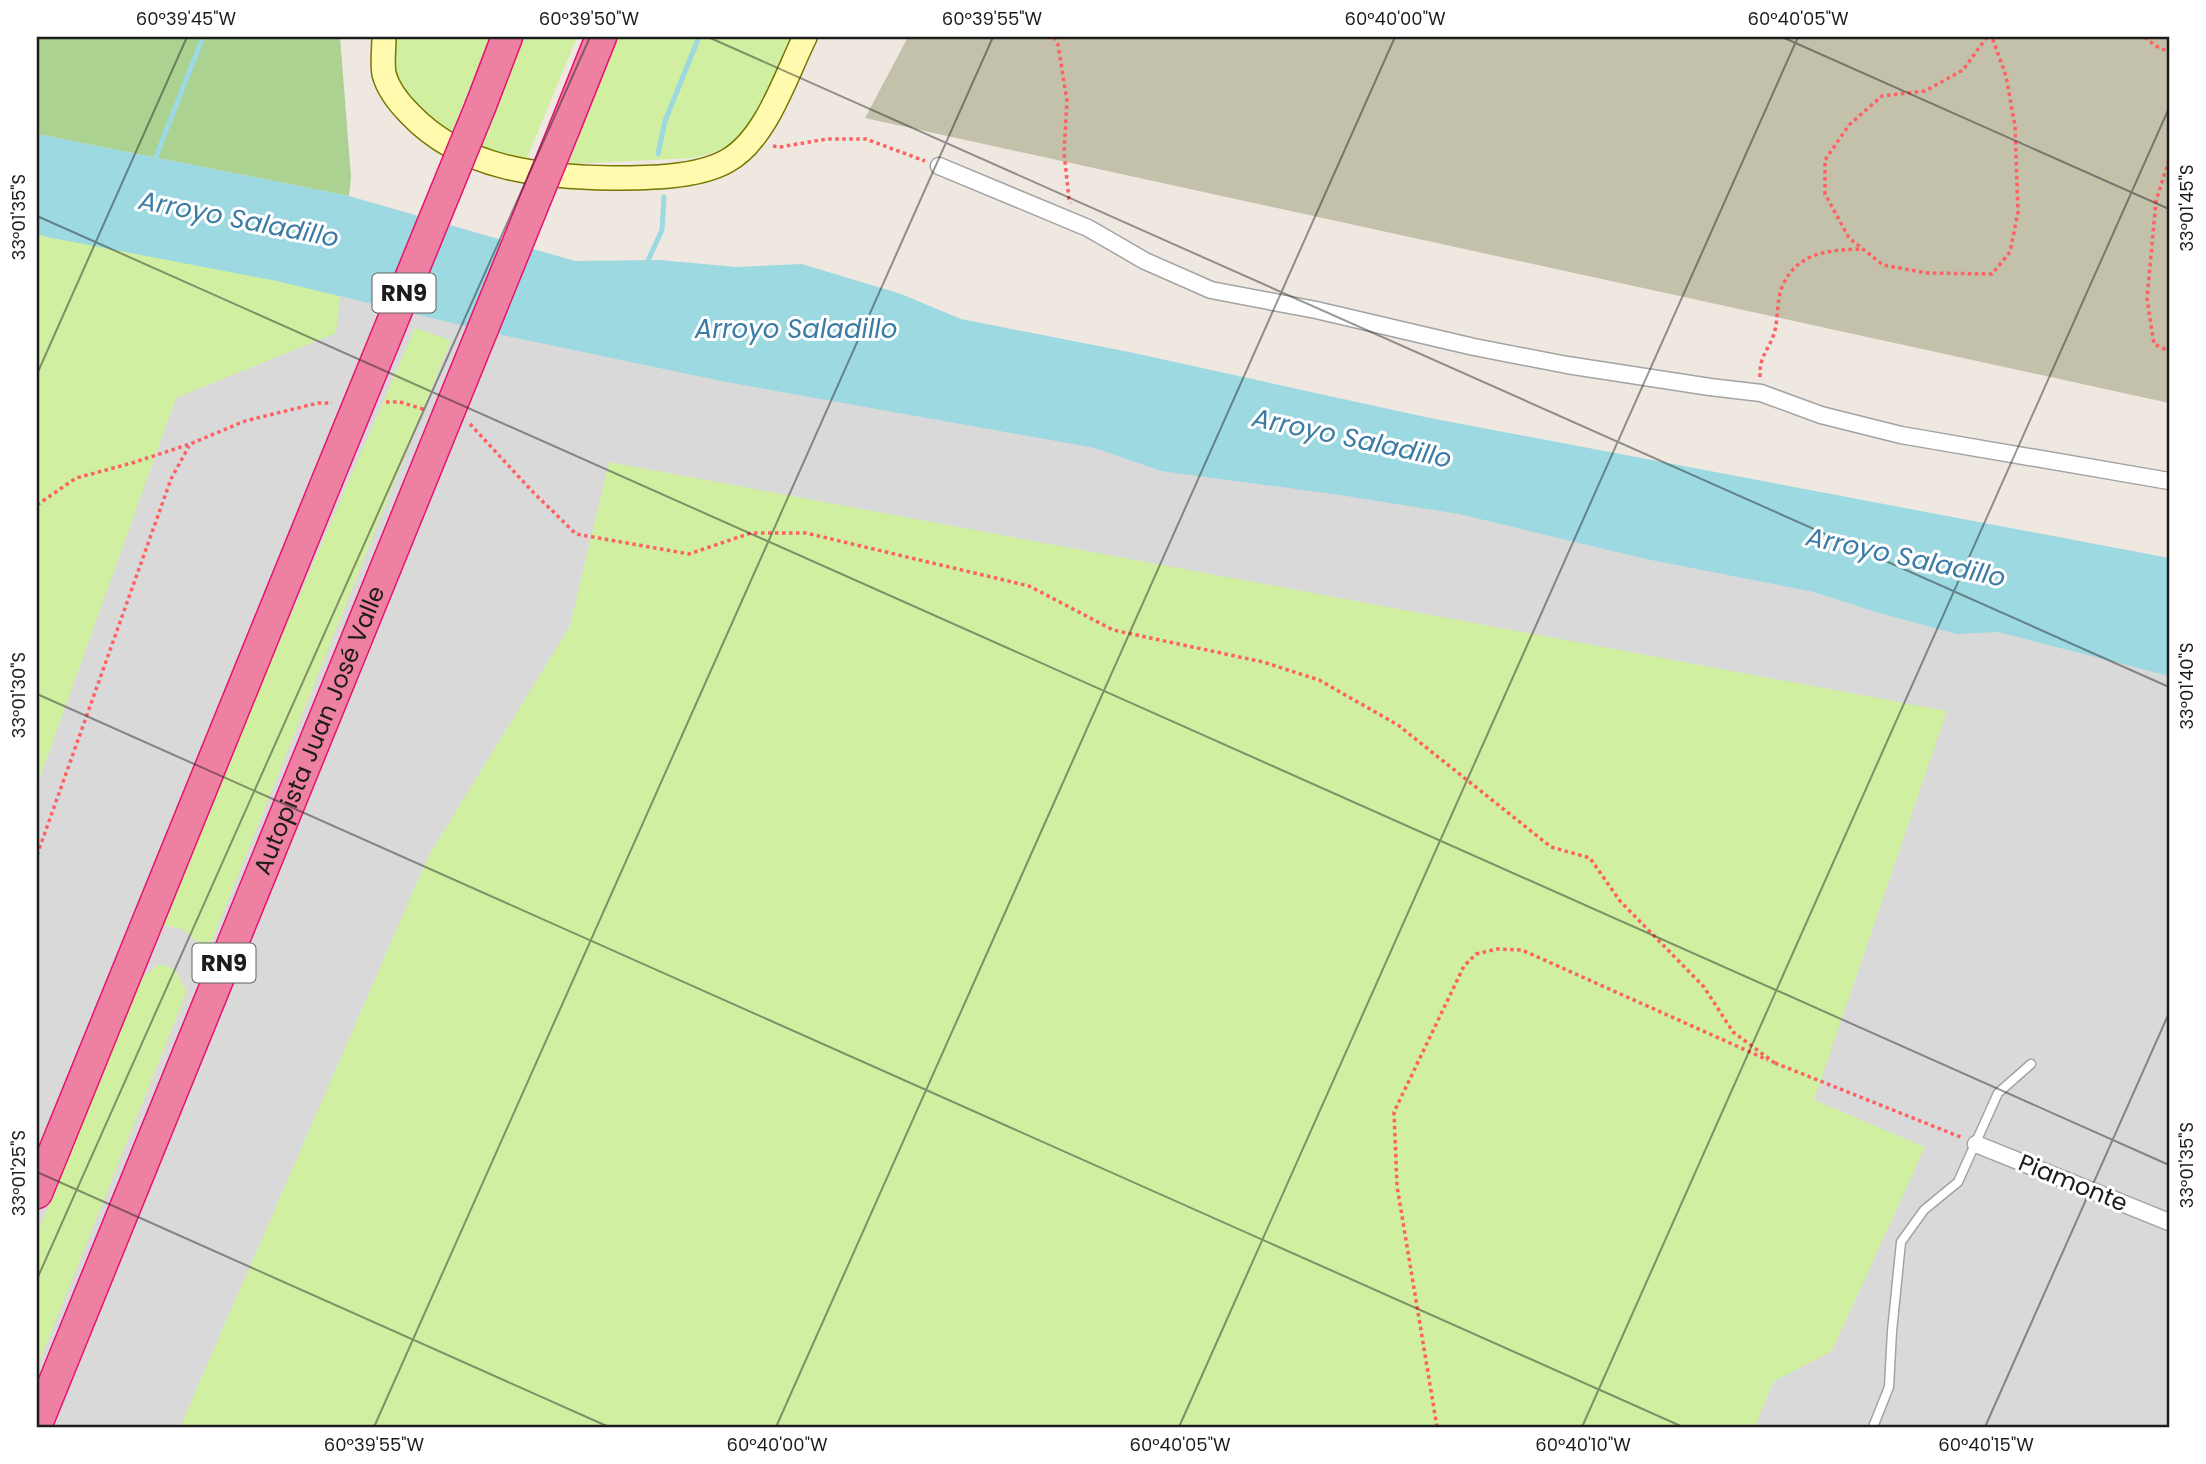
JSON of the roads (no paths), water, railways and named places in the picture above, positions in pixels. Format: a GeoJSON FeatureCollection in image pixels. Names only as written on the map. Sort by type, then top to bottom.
{"type":"FeatureCollection","features":[{"type":"Feature","properties":{"kind":"highway","name":"RN9"},"geometry":{"type":"LineString","coordinates":[[37,1193],[507,37]]}},
{"type":"Feature","properties":{"kind":"highway","name":"Autopista Juan José Valle"},"geometry":{"type":"LineString","coordinates":[[37,1423],[601,37]]}},
{"type":"Feature","properties":{"kind":"main road"},"geometry":{"type":"LineString","coordinates":[[384,37],[384,74],[399,103],[424,129],[443,142],[485,162],[504,167],[573,177],[635,178],[695,172],[727,162],[750,144],[768,115],[805,37]]}},
{"type":"Feature","properties":{"kind":"street"},"geometry":{"type":"LineString","coordinates":[[939,166],[1088,228],[1145,261],[1211,290],[1567,365],[1762,393],[1821,415],[1900,435],[2169,481]]}},
{"type":"Feature","properties":{"kind":"street","name":"Piamonte"},"geometry":{"type":"LineString","coordinates":[[1976,1144],[2169,1222]]}},
{"type":"Feature","properties":{"kind":"lane"},"geometry":{"type":"LineString","coordinates":[[1873,1427],[1889,1387],[1901,1242],[1924,1210],[1958,1182],[1998,1093],[2031,1064]]}},
{"type":"Feature","properties":{"kind":"water","name":"Arroyo Saladillo"},"geometry":{"type":"Polygon","coordinates":[[[37,134],[349,196],[575,261],[659,260],[737,267],[802,264],[901,294],[961,319],[1129,352],[1430,418],[2169,558],[2169,676],[1998,632],[1957,634],[1814,592],[1646,559],[1459,514],[1161,471],[1095,448],[726,382],[507,336],[277,281],[47,237],[37,234],[37,134]]]}},
{"type":"Feature","properties":{"kind":"waterway"},"geometry":{"type":"LineString","coordinates":[[153,164],[203,37]]}},
{"type":"Feature","properties":{"kind":"waterway"},"geometry":{"type":"LineString","coordinates":[[658,154],[665,121],[699,37]]}},
{"type":"Feature","properties":{"kind":"waterway"},"geometry":{"type":"LineString","coordinates":[[645,267],[662,230],[664,197]]}}]}
